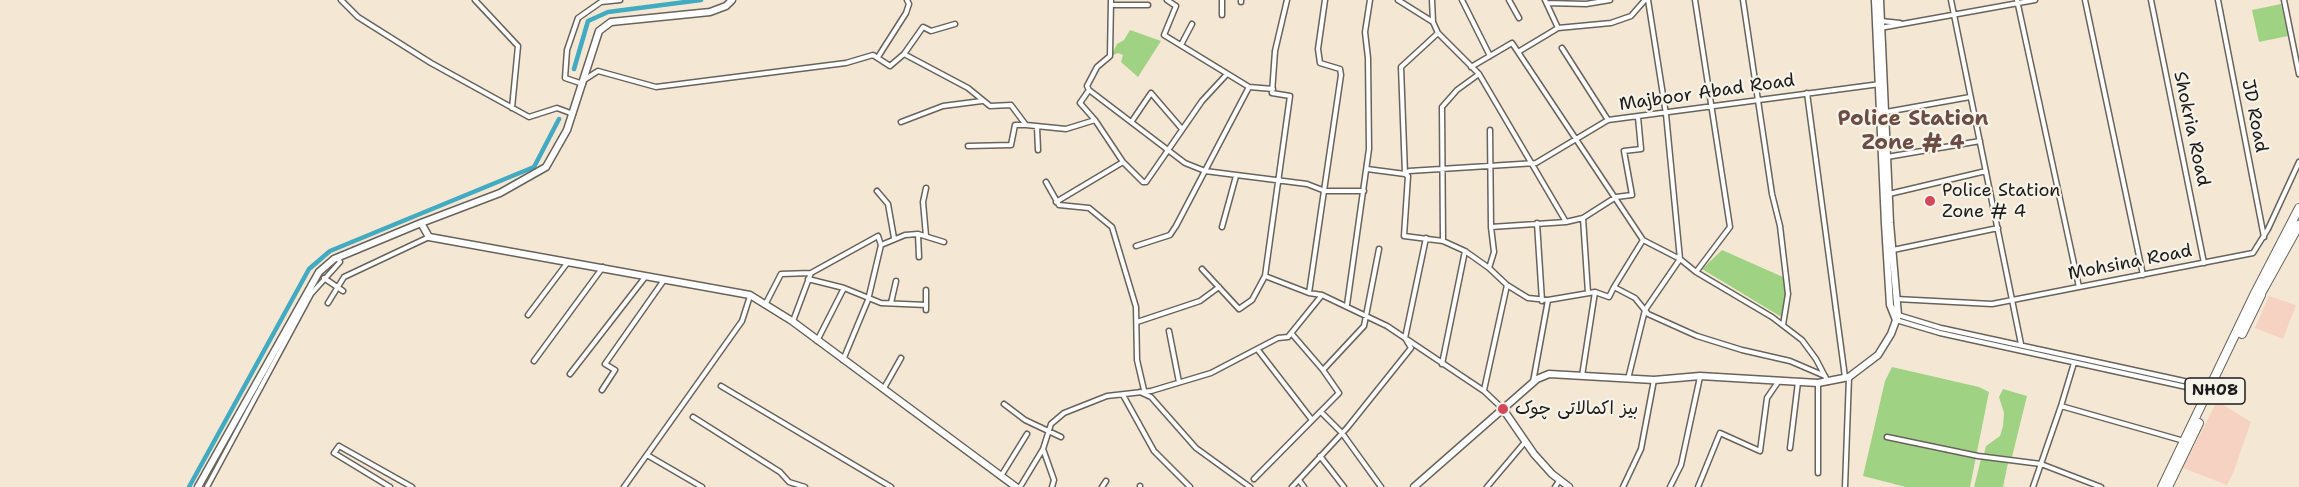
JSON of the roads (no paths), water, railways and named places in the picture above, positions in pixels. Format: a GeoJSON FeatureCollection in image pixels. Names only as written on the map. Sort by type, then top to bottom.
{"type":"FeatureCollection","features":[{"type":"Feature","properties":{"kind":"highway","name":"NH08"},"geometry":{"type":"LineString","coordinates":[[2162,487],[2184,441],[2213,390],[2255,293],[2299,208]]}},
{"type":"Feature","properties":{"kind":"highway","name":"NH08"},"geometry":{"type":"LineString","coordinates":[[2168,487],[2213,390],[2299,225]]}},
{"type":"Feature","properties":{"kind":"highway","name":"NH08"},"geometry":{"type":"LineString","coordinates":[[2234,340],[2261,295]]}},
{"type":"Feature","properties":{"kind":"street"},"geometry":{"type":"LineString","coordinates":[[341,0],[358,17],[440,69],[529,117],[557,108],[573,114]]}},
{"type":"Feature","properties":{"kind":"street"},"geometry":{"type":"LineString","coordinates":[[475,0],[518,46],[512,108]]}},
{"type":"Feature","properties":{"kind":"street"},"geometry":{"type":"LineString","coordinates":[[583,83],[565,78],[567,50],[578,18],[601,2],[620,0]]}},
{"type":"Feature","properties":{"kind":"street"},"geometry":{"type":"LineString","coordinates":[[198,487],[319,272],[338,258],[500,193],[546,167],[567,130],[599,31],[611,22],[710,12],[726,6],[732,0]]}},
{"type":"Feature","properties":{"kind":"street"},"geometry":{"type":"LineString","coordinates":[[878,57],[906,13],[907,0]]}},
{"type":"Feature","properties":{"kind":"street"},"geometry":{"type":"LineString","coordinates":[[1167,0],[1176,6],[1164,35],[1250,87],[1273,89]]}},
{"type":"Feature","properties":{"kind":"street"},"geometry":{"type":"LineString","coordinates":[[1222,0],[1222,15]]}},
{"type":"Feature","properties":{"kind":"street"},"geometry":{"type":"LineString","coordinates":[[1202,269],[1239,309],[1252,300],[1265,276],[1290,96],[1272,93],[1275,51],[1287,0]]}},
{"type":"Feature","properties":{"kind":"street"},"geometry":{"type":"LineString","coordinates":[[1309,293],[1341,75],[1340,69],[1320,63],[1318,49],[1325,0]]}},
{"type":"Feature","properties":{"kind":"street"},"geometry":{"type":"LineString","coordinates":[[1347,305],[1367,169],[1368,58],[1365,32],[1370,0]]}},
{"type":"Feature","properties":{"kind":"street"},"geometry":{"type":"LineString","coordinates":[[1398,0],[1433,22]]}},
{"type":"Feature","properties":{"kind":"street"},"geometry":{"type":"LineString","coordinates":[[1432,0],[1433,22],[1438,33],[1479,74],[1489,96],[1533,163],[1566,222]]}},
{"type":"Feature","properties":{"kind":"street"},"geometry":{"type":"LineString","coordinates":[[1462,0],[1490,56]]}},
{"type":"Feature","properties":{"kind":"street"},"geometry":{"type":"LineString","coordinates":[[1509,0],[1519,18]]}},
{"type":"Feature","properties":{"kind":"street"},"geometry":{"type":"LineString","coordinates":[[1558,28],[1546,2],[1586,4],[1610,0]]}},
{"type":"Feature","properties":{"kind":"street"},"geometry":{"type":"LineString","coordinates":[[1518,52],[1558,28],[1611,23],[1631,16],[1646,0]]}},
{"type":"Feature","properties":{"kind":"street"},"geometry":{"type":"LineString","coordinates":[[1628,379],[1645,310],[1680,259],[1666,114],[1646,0]]}},
{"type":"Feature","properties":{"kind":"street"},"geometry":{"type":"LineString","coordinates":[[1695,0],[1713,104],[1730,227],[1696,272]]}},
{"type":"Feature","properties":{"kind":"street"},"geometry":{"type":"LineString","coordinates":[[1743,0],[1780,226],[1788,294],[1783,326]]}},
{"type":"Feature","properties":{"kind":"street"},"geometry":{"type":"LineString","coordinates":[[1875,0],[1881,83],[1890,305],[1897,317],[1961,335],[2021,344],[2213,390]]}},
{"type":"Feature","properties":{"kind":"street"},"geometry":{"type":"LineString","coordinates":[[1878,25],[1880,0]]}},
{"type":"Feature","properties":{"kind":"street"},"geometry":{"type":"LineString","coordinates":[[1951,0],[2021,344]]}},
{"type":"Feature","properties":{"kind":"street"},"geometry":{"type":"LineString","coordinates":[[1878,25],[1954,16],[2035,0]]}},
{"type":"Feature","properties":{"kind":"street"},"geometry":{"type":"LineString","coordinates":[[2085,0],[2143,274]]}},
{"type":"Feature","properties":{"kind":"street","name":"Shokria Road"},"geometry":{"type":"LineString","coordinates":[[2151,0],[2204,263]]}},
{"type":"Feature","properties":{"kind":"street","name":"JD Road"},"geometry":{"type":"LineString","coordinates":[[2218,0],[2264,237]]}},
{"type":"Feature","properties":{"kind":"street"},"geometry":{"type":"LineString","coordinates":[[2284,0],[2299,74]]}},
{"type":"Feature","properties":{"kind":"street"},"geometry":{"type":"LineString","coordinates":[[1148,5],[1111,2],[1110,56],[1097,67],[1087,86],[1089,90],[1185,163],[1204,171],[1307,183],[1325,191],[1364,191]]}},
{"type":"Feature","properties":{"kind":"street"},"geometry":{"type":"LineString","coordinates":[[2018,2],[2079,287]]}},
{"type":"Feature","properties":{"kind":"street"},"geometry":{"type":"LineString","coordinates":[[583,83],[598,71],[656,87],[846,63],[873,55],[890,66],[904,54],[923,27],[931,31],[955,24]]}},
{"type":"Feature","properties":{"kind":"street"},"geometry":{"type":"LineString","coordinates":[[1181,45],[1192,24]]}},
{"type":"Feature","properties":{"kind":"street"},"geometry":{"type":"LineString","coordinates":[[1438,33],[1401,66],[1405,174],[1407,176],[1404,236],[1443,241],[1465,251],[1489,268],[1507,285],[1528,298],[1542,301],[1595,292],[1609,297],[1643,240]]}},
{"type":"Feature","properties":{"kind":"street"},"geometry":{"type":"LineString","coordinates":[[1471,67],[1512,43],[1643,240],[1680,259],[1696,272],[1802,340],[1826,379]]}},
{"type":"Feature","properties":{"kind":"street"},"geometry":{"type":"LineString","coordinates":[[1562,48],[1608,120]]}},
{"type":"Feature","properties":{"kind":"street"},"geometry":{"type":"LineString","coordinates":[[904,54],[968,88],[990,106],[1011,105],[1026,125]]}},
{"type":"Feature","properties":{"kind":"street"},"geometry":{"type":"LineString","coordinates":[[1089,90],[1080,103],[1095,120],[1123,162],[1143,182],[1146,182],[1202,100],[1227,74]]}},
{"type":"Feature","properties":{"kind":"street"},"geometry":{"type":"LineString","coordinates":[[1443,241],[1442,107],[1457,90],[1479,74]]}},
{"type":"Feature","properties":{"kind":"street"},"geometry":{"type":"LineString","coordinates":[[1414,487],[1533,382],[1550,374],[1654,380],[1700,376],[1818,383],[1826,379],[1847,377],[1878,355],[1897,317],[1885,112],[1881,83]]}},
{"type":"Feature","properties":{"kind":"street","name":"Majboor Abad Road"},"geometry":{"type":"LineString","coordinates":[[1367,169],[1405,174],[1533,163],[1608,120],[1666,114],[1713,104],[1881,83]]}},
{"type":"Feature","properties":{"kind":"street"},"geometry":{"type":"LineString","coordinates":[[1136,246],[1170,235],[1250,87]]}},
{"type":"Feature","properties":{"kind":"street"},"geometry":{"type":"LineString","coordinates":[[1132,121],[1151,93],[1182,129]]}},
{"type":"Feature","properties":{"kind":"street"},"geometry":{"type":"LineString","coordinates":[[1807,93],[1847,377],[1845,487]]}},
{"type":"Feature","properties":{"kind":"street"},"geometry":{"type":"LineString","coordinates":[[1885,112],[1971,96]]}},
{"type":"Feature","properties":{"kind":"street"},"geometry":{"type":"LineString","coordinates":[[901,122],[943,106],[983,101]]}},
{"type":"Feature","properties":{"kind":"street"},"geometry":{"type":"LineString","coordinates":[[1491,227],[1566,222],[1583,218],[1616,197],[1632,195],[1624,151],[1641,149],[1638,117]]}},
{"type":"Feature","properties":{"kind":"street"},"geometry":{"type":"LineString","coordinates":[[968,146],[1011,145],[1013,127],[1026,125],[1066,129],[1095,120]]}},
{"type":"Feature","properties":{"kind":"street"},"geometry":{"type":"LineString","coordinates":[[1037,127],[1038,150]]}},
{"type":"Feature","properties":{"kind":"street"},"geometry":{"type":"LineString","coordinates":[[1489,268],[1494,252],[1491,227],[1490,130]]}},
{"type":"Feature","properties":{"kind":"street"},"geometry":{"type":"LineString","coordinates":[[1887,157],[1980,141]]}},
{"type":"Feature","properties":{"kind":"street"},"geometry":{"type":"LineString","coordinates":[[1056,202],[1123,162]]}},
{"type":"Feature","properties":{"kind":"street"},"geometry":{"type":"LineString","coordinates":[[2264,237],[2299,162]]}},
{"type":"Feature","properties":{"kind":"street"},"geometry":{"type":"LineString","coordinates":[[1889,194],[1986,171]]}},
{"type":"Feature","properties":{"kind":"street"},"geometry":{"type":"LineString","coordinates":[[1222,227],[1236,176]]}},
{"type":"Feature","properties":{"kind":"street"},"geometry":{"type":"LineString","coordinates":[[1046,182],[1059,205],[1089,208],[1112,227],[1131,284],[1137,322],[1137,360],[1142,391],[1151,397],[1196,448],[1250,487]]}},
{"type":"Feature","properties":{"kind":"street"},"geometry":{"type":"LineString","coordinates":[[926,188],[923,202],[926,236]]}},
{"type":"Feature","properties":{"kind":"street"},"geometry":{"type":"LineString","coordinates":[[877,191],[888,204],[894,238]]}},
{"type":"Feature","properties":{"kind":"street"},"geometry":{"type":"LineString","coordinates":[[1583,218],[1588,293]]}},
{"type":"Feature","properties":{"kind":"street"},"geometry":{"type":"LineString","coordinates":[[421,223],[429,237]]}},
{"type":"Feature","properties":{"kind":"street"},"geometry":{"type":"LineString","coordinates":[[1537,223],[1542,301]]}},
{"type":"Feature","properties":{"kind":"street"},"geometry":{"type":"LineString","coordinates":[[1892,250],[1998,228]]}},
{"type":"Feature","properties":{"kind":"street"},"geometry":{"type":"LineString","coordinates":[[918,234],[920,257]]}},
{"type":"Feature","properties":{"kind":"street"},"geometry":{"type":"LineString","coordinates":[[881,245],[894,238],[918,234],[944,242]]}},
{"type":"Feature","properties":{"kind":"street"},"geometry":{"type":"LineString","coordinates":[[765,305],[781,274],[811,273],[879,236],[881,245],[868,300],[843,361]]}},
{"type":"Feature","properties":{"kind":"street"},"geometry":{"type":"LineString","coordinates":[[328,303],[344,277],[429,237],[750,295],[792,321],[817,342],[884,388],[1018,487],[1043,448],[1051,424],[1064,413],[1079,405],[1107,396],[1142,391],[1151,392],[1211,373],[1292,334],[1322,295]]}},
{"type":"Feature","properties":{"kind":"street","name":"Mohsina Road"},"geometry":{"type":"LineString","coordinates":[[1895,299],[1992,304],[2253,253],[2264,237]]}},
{"type":"Feature","properties":{"kind":"street"},"geometry":{"type":"LineString","coordinates":[[1292,487],[1341,433],[1411,348],[1405,338],[1426,238]]}},
{"type":"Feature","properties":{"kind":"street"},"geometry":{"type":"LineString","coordinates":[[1323,370],[1364,326],[1379,249]]}},
{"type":"Feature","properties":{"kind":"street"},"geometry":{"type":"LineString","coordinates":[[1442,364],[1465,251]]}},
{"type":"Feature","properties":{"kind":"street"},"geometry":{"type":"LineString","coordinates":[[207,487],[311,294],[340,262],[338,258]]}},
{"type":"Feature","properties":{"kind":"street"},"geometry":{"type":"LineString","coordinates":[[528,315],[569,261]]}},
{"type":"Feature","properties":{"kind":"street"},"geometry":{"type":"LineString","coordinates":[[534,361],[603,267]]}},
{"type":"Feature","properties":{"kind":"street"},"geometry":{"type":"LineString","coordinates":[[792,321],[811,273]]}},
{"type":"Feature","properties":{"kind":"street"},"geometry":{"type":"LineString","coordinates":[[570,374],[646,275]]}},
{"type":"Feature","properties":{"kind":"street"},"geometry":{"type":"LineString","coordinates":[[1265,276],[1347,305],[1387,326],[1484,391],[1503,409],[1525,442],[1559,481],[1569,487]]}},
{"type":"Feature","properties":{"kind":"street"},"geometry":{"type":"LineString","coordinates":[[324,278],[344,291]]}},
{"type":"Feature","properties":{"kind":"street"},"geometry":{"type":"LineString","coordinates":[[602,390],[615,370],[605,363],[665,279]]}},
{"type":"Feature","properties":{"kind":"street"},"geometry":{"type":"LineString","coordinates":[[808,279],[844,288],[868,300],[926,307],[926,290]]}},
{"type":"Feature","properties":{"kind":"street"},"geometry":{"type":"LineString","coordinates":[[891,303],[896,281]]}},
{"type":"Feature","properties":{"kind":"street"},"geometry":{"type":"LineString","coordinates":[[1484,391],[1507,285]]}},
{"type":"Feature","properties":{"kind":"street"},"geometry":{"type":"LineString","coordinates":[[1137,322],[1200,301],[1219,287]]}},
{"type":"Feature","properties":{"kind":"street"},"geometry":{"type":"LineString","coordinates":[[1614,287],[1635,298],[1648,315],[1697,336],[1790,361],[1826,379]]}},
{"type":"Feature","properties":{"kind":"street"},"geometry":{"type":"LineString","coordinates":[[817,342],[844,288]]}},
{"type":"Feature","properties":{"kind":"street"},"geometry":{"type":"LineString","coordinates":[[1581,376],[1595,292]]}},
{"type":"Feature","properties":{"kind":"street"},"geometry":{"type":"LineString","coordinates":[[624,487],[742,321],[750,295]]}},
{"type":"Feature","properties":{"kind":"street"},"geometry":{"type":"LineString","coordinates":[[1533,382],[1548,300]]}},
{"type":"Feature","properties":{"kind":"street"},"geometry":{"type":"LineString","coordinates":[[1169,331],[1179,382]]}},
{"type":"Feature","properties":{"kind":"street"},"geometry":{"type":"LineString","coordinates":[[1254,479],[1339,393],[1323,370],[1292,334]]}},
{"type":"Feature","properties":{"kind":"street"},"geometry":{"type":"LineString","coordinates":[[1987,340],[2074,363],[2196,385]]}},
{"type":"Feature","properties":{"kind":"street"},"geometry":{"type":"LineString","coordinates":[[2027,352],[2028,346]]}},
{"type":"Feature","properties":{"kind":"street"},"geometry":{"type":"LineString","coordinates":[[1258,350],[1312,420]]}},
{"type":"Feature","properties":{"kind":"street"},"geometry":{"type":"LineString","coordinates":[[2032,487],[2076,357]]}},
{"type":"Feature","properties":{"kind":"street"},"geometry":{"type":"LineString","coordinates":[[884,388],[901,358]]}},
{"type":"Feature","properties":{"kind":"street"},"geometry":{"type":"LineString","coordinates":[[1670,487],[1681,465],[1700,376]]}},
{"type":"Feature","properties":{"kind":"street"},"geometry":{"type":"LineString","coordinates":[[1623,487],[1641,449],[1654,380]]}},
{"type":"Feature","properties":{"kind":"street"},"geometry":{"type":"LineString","coordinates":[[1698,487],[1720,433],[1761,451],[1767,398],[1778,382]]}},
{"type":"Feature","properties":{"kind":"street"},"geometry":{"type":"LineString","coordinates":[[1790,448],[1798,382]]}},
{"type":"Feature","properties":{"kind":"street"},"geometry":{"type":"LineString","coordinates":[[1818,383],[1818,473]]}},
{"type":"Feature","properties":{"kind":"street"},"geometry":{"type":"LineString","coordinates":[[721,386],[891,487]]}},
{"type":"Feature","properties":{"kind":"street"},"geometry":{"type":"LineString","coordinates":[[1123,395],[1154,451],[1190,487]]}},
{"type":"Feature","properties":{"kind":"street"},"geometry":{"type":"LineString","coordinates":[[1004,404],[1025,420],[1061,437]]}},
{"type":"Feature","properties":{"kind":"street"},"geometry":{"type":"LineString","coordinates":[[2061,406],[2184,441]]}},
{"type":"Feature","properties":{"kind":"street"},"geometry":{"type":"LineString","coordinates":[[1321,412],[1341,433],[1381,487]]}},
{"type":"Feature","properties":{"kind":"street"},"geometry":{"type":"LineString","coordinates":[[693,417],[780,472],[789,482],[805,487]]}},
{"type":"Feature","properties":{"kind":"street"},"geometry":{"type":"LineString","coordinates":[[1001,476],[1027,434]]}},
{"type":"Feature","properties":{"kind":"street"},"geometry":{"type":"LineString","coordinates":[[1887,437],[1978,456],[2041,464],[2101,487]]}},
{"type":"Feature","properties":{"kind":"street"},"geometry":{"type":"LineString","coordinates":[[1487,487],[1525,442]]}},
{"type":"Feature","properties":{"kind":"street"},"geometry":{"type":"LineString","coordinates":[[390,487],[334,453],[339,446],[412,487]]}},
{"type":"Feature","properties":{"kind":"street"},"geometry":{"type":"LineString","coordinates":[[1043,448],[1054,480],[1052,487]]}},
{"type":"Feature","properties":{"kind":"street"},"geometry":{"type":"LineString","coordinates":[[647,455],[702,487]]}},
{"type":"Feature","properties":{"kind":"street"},"geometry":{"type":"LineString","coordinates":[[1320,456],[1344,487]]}},
{"type":"Feature","properties":{"kind":"street"},"geometry":{"type":"LineString","coordinates":[[1299,480],[1304,487]]}},
{"type":"Feature","properties":{"kind":"street"},"geometry":{"type":"LineString","coordinates":[[1102,487],[1106,481]]}},
{"type":"Feature","properties":{"kind":"street"},"geometry":{"type":"LineString","coordinates":[[1555,487],[1559,481]]}},
{"type":"Feature","properties":{"kind":"waterway"},"geometry":{"type":"LineString","coordinates":[[574,69],[588,21],[608,12],[701,0]]}},
{"type":"Feature","properties":{"kind":"waterway"},"geometry":{"type":"LineString","coordinates":[[189,487],[309,269],[330,251],[534,167],[559,119]]}},
{"type":"Feature","properties":{"kind":"place","name":"Police Station Zone # 4"},"geometry":{"type":"Point","coordinates":[1930,201]}},
{"type":"Feature","properties":{"kind":"place","name":"بیز اکمالاتی چوک"},"geometry":{"type":"Point","coordinates":[1503,409]}},
{"type":"Feature","properties":{"kind":"district","name":"Police Station Zone # 4"},"geometry":{"type":"Point","coordinates":[1913,132]}}]}
